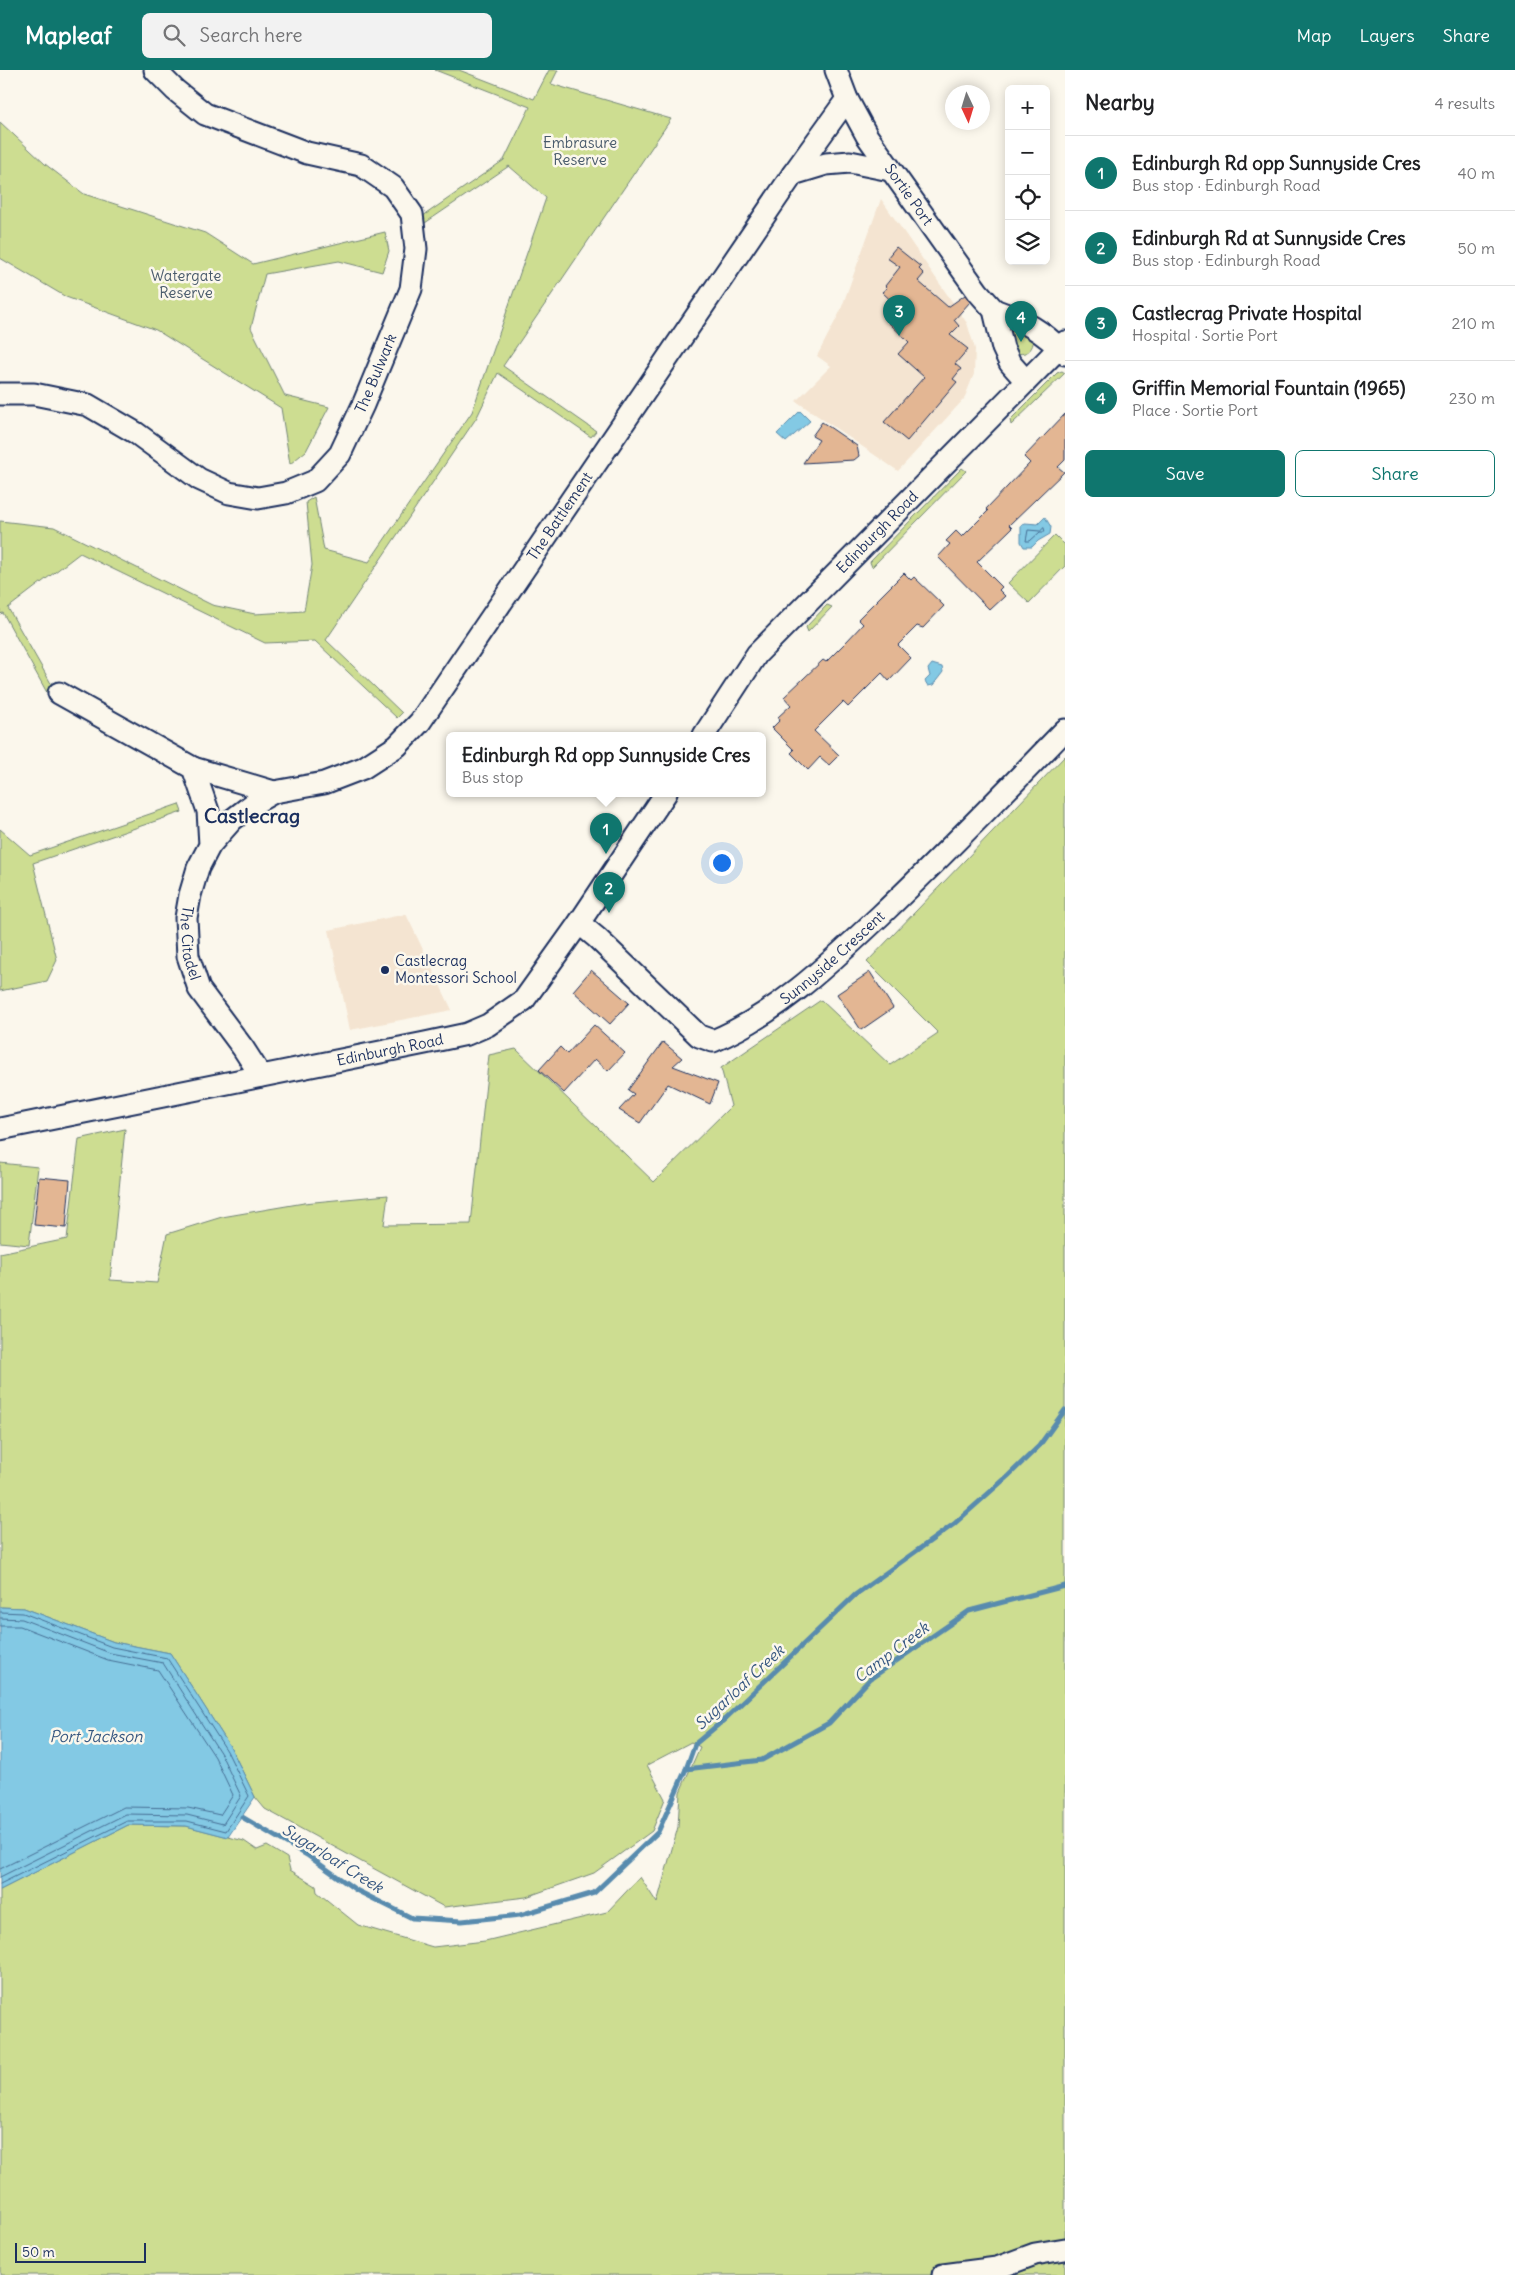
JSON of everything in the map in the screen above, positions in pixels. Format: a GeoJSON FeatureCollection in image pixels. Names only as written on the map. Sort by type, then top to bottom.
{"type":"FeatureCollection","features":[{"type":"Feature","properties":{"kind":"street","name":"The Bulwark"},"geometry":{"type":"LineString","coordinates":[[0,394],[34,394],[88,405],[136,433],[199,479],[229,493],[258,498],[286,493],[315,481],[340,454],[344,446],[411,289],[416,249],[412,214],[393,187],[361,165],[307,153],[205,114],[175,90],[155,70]]}},
{"type":"Feature","properties":{"kind":"street","name":"Sortie Port"},"geometry":{"type":"LineString","coordinates":[[836,70],[847,99],[867,136],[978,292],[994,310],[1003,348],[1010,364],[1026,381]]}},
{"type":"Feature","properties":{"kind":"street","name":"The Battlement"},"geometry":{"type":"LineString","coordinates":[[210,845],[232,820],[253,804],[274,792],[324,783],[363,768],[397,746],[420,722],[793,174],[847,99]]}},
{"type":"Feature","properties":{"kind":"street"},"geometry":{"type":"LineString","coordinates":[[793,174],[826,164],[850,162],[890,170]]}},
{"type":"Feature","properties":{"kind":"street","name":"Sortie Port"},"geometry":{"type":"LineString","coordinates":[[994,310],[1023,320],[1063,348]]}},
{"type":"Feature","properties":{"kind":"street","name":"Edinburgh Road"},"geometry":{"type":"LineString","coordinates":[[706,732],[757,654],[1026,381],[1063,348]]}},
{"type":"Feature","properties":{"kind":"street"},"geometry":{"type":"LineString","coordinates":[[59,693],[203,771],[210,845]]}},
{"type":"Feature","properties":{"kind":"street","name":"Sunnyside Crescent"},"geometry":{"type":"LineString","coordinates":[[578,923],[597,938],[698,1036],[713,1041],[739,1030],[814,978],[946,854],[1065,730]]}},
{"type":"Feature","properties":{"kind":"street","name":"The Battlement"},"geometry":{"type":"LineString","coordinates":[[203,771],[274,792]]}},
{"type":"Feature","properties":{"kind":"street","name":"Edinburgh Road"},"geometry":{"type":"LineString","coordinates":[[0,1130],[458,1036],[488,1025],[524,1000],[663,797]]}},
{"type":"Feature","properties":{"kind":"street","name":"The Citadel"},"geometry":{"type":"LineString","coordinates":[[210,845],[198,868],[190,895],[186,918],[188,956],[199,989],[243,1048],[261,1076]]}},
{"type":"Feature","properties":{"kind":"street"},"geometry":{"type":"LineString","coordinates":[[943,2275],[997,2268],[1035,2254],[1065,2249]]}},
{"type":"Feature","properties":{"kind":"shaded area"},"geometry":{"type":"Polygon","coordinates":[[[881,199],[967,323],[975,349],[974,374],[964,399],[898,471],[796,401],[831,366],[817,356],[840,312],[881,199]]]}},
{"type":"Feature","properties":{"kind":"shaded area","name":"Castlecrag Montessori School"},"geometry":{"type":"Polygon","coordinates":[[[406,914],[452,1010],[350,1030],[329,930],[406,914]]]}},
{"type":"Feature","properties":{"kind":"green space","name":"Embrasure Reserve"},"geometry":{"type":"Polygon","coordinates":[[[435,70],[459,70],[534,99],[549,70],[558,70],[551,84],[671,119],[503,366],[596,431],[591,437],[498,373],[477,417],[326,640],[402,713],[397,718],[315,641],[265,643],[80,553],[8,608],[57,694],[50,698],[3,613],[0,614],[0,521],[54,527],[212,605],[255,614],[304,611],[312,565],[306,502],[314,497],[324,550],[369,562],[472,412],[546,198],[509,166],[425,223],[423,216],[504,160],[530,107],[435,70]]]}},
{"type":"Feature","properties":{"kind":"green space","name":"Watergate Reserve"},"geometry":{"type":"Polygon","coordinates":[[[0,122],[45,164],[84,194],[205,233],[253,264],[385,232],[389,251],[382,272],[339,261],[265,274],[251,328],[285,396],[329,407],[306,451],[290,464],[281,408],[156,330],[66,297],[0,258],[0,122]]]}},
{"type":"Feature","properties":{"kind":"green space"},"geometry":{"type":"Polygon","coordinates":[[[1005,321],[1033,337],[1031,349],[1021,354],[1013,352],[1005,321]]]}},
{"type":"Feature","properties":{"kind":"green space"},"geometry":{"type":"Polygon","coordinates":[[[1062,371],[1065,373],[1011,425],[1010,420],[1057,373],[1062,371]]]}},
{"type":"Feature","properties":{"kind":"green space"},"geometry":{"type":"Polygon","coordinates":[[[962,468],[966,471],[872,567],[870,562],[962,468]]]}},
{"type":"Feature","properties":{"kind":"green space"},"geometry":{"type":"Polygon","coordinates":[[[1055,535],[1065,545],[1065,566],[1029,603],[1008,583],[1055,535]]]}},
{"type":"Feature","properties":{"kind":"green space"},"geometry":{"type":"Polygon","coordinates":[[[827,605],[832,607],[808,632],[806,627],[827,605]]]}},
{"type":"Feature","properties":{"kind":"green space"},"geometry":{"type":"Polygon","coordinates":[[[1065,756],[1065,2275],[0,2275],[0,1890],[128,1825],[186,1826],[244,1841],[257,1850],[267,1846],[287,1858],[290,1870],[316,1886],[317,1892],[358,1925],[433,1947],[485,1941],[607,1912],[640,1877],[657,1903],[678,1827],[680,1792],[700,1747],[691,1742],[647,1765],[665,1799],[652,1831],[594,1873],[526,1897],[444,1907],[265,1809],[255,1797],[231,1748],[170,1653],[114,1642],[24,1608],[0,1607],[0,1253],[67,1239],[79,1139],[125,1129],[110,1280],[157,1283],[167,1234],[222,1217],[304,1203],[388,1195],[384,1225],[471,1224],[489,1055],[516,1049],[654,1182],[731,1106],[721,1068],[821,1000],[890,1065],[938,1033],[867,962],[1065,756]]]}},
{"type":"Feature","properties":{"kind":"green space"},"geometry":{"type":"Polygon","coordinates":[[[179,804],[182,812],[33,863],[57,960],[47,981],[0,991],[0,829],[30,855],[179,804]]]}},
{"type":"Feature","properties":{"kind":"green space"},"geometry":{"type":"Polygon","coordinates":[[[0,1163],[38,1167],[29,1245],[0,1242],[0,1163]]]}},
{"type":"Feature","properties":{"kind":"water"},"geometry":{"type":"Polygon","coordinates":[[[800,411],[810,421],[786,442],[777,434],[800,411]]]}},
{"type":"Feature","properties":{"kind":"water"},"geometry":{"type":"Polygon","coordinates":[[[1045,517],[1051,527],[1050,534],[1032,547],[1024,547],[1021,542],[1021,526],[1025,523],[1038,524],[1045,517]]]}},
{"type":"Feature","properties":{"kind":"water"},"geometry":{"type":"Polygon","coordinates":[[[932,664],[942,667],[943,672],[933,685],[928,686],[925,681],[930,676],[928,669],[932,664]]]}},
{"type":"Feature","properties":{"kind":"water","name":"Port Jackson"},"geometry":{"type":"Polygon","coordinates":[[[0,1607],[24,1608],[114,1642],[170,1653],[231,1748],[255,1797],[228,1837],[186,1826],[128,1825],[0,1890],[0,1607]]]}},
{"type":"Feature","properties":{"kind":"building"},"geometry":{"type":"Polygon","coordinates":[[[896,247],[921,267],[919,269],[924,274],[918,281],[948,307],[965,295],[970,302],[954,320],[959,326],[950,335],[968,349],[955,364],[961,369],[953,379],[957,382],[907,441],[884,422],[924,377],[898,354],[909,342],[889,323],[900,309],[882,292],[887,288],[885,286],[900,267],[887,258],[896,247]]]}},
{"type":"Feature","properties":{"kind":"building"},"geometry":{"type":"Polygon","coordinates":[[[1065,414],[1065,460],[1058,467],[1064,472],[1009,525],[1012,528],[977,562],[1002,587],[999,590],[1005,596],[990,610],[938,557],[950,544],[946,541],[956,531],[962,537],[988,511],[986,509],[1030,463],[1024,457],[1065,414]]]}},
{"type":"Feature","properties":{"kind":"building"},"geometry":{"type":"Polygon","coordinates":[[[822,422],[857,446],[859,456],[854,460],[803,463],[819,440],[812,436],[822,422]]]}},
{"type":"Feature","properties":{"kind":"building"},"geometry":{"type":"Polygon","coordinates":[[[904,573],[911,580],[914,577],[944,606],[923,628],[917,626],[898,645],[911,658],[889,681],[882,673],[848,707],[843,702],[814,731],[839,755],[829,765],[820,757],[808,770],[791,753],[794,750],[772,728],[780,720],[778,717],[791,705],[784,697],[823,660],[826,662],[846,642],[863,624],[858,619],[904,573]]]}},
{"type":"Feature","properties":{"kind":"building"},"geometry":{"type":"Polygon","coordinates":[[[591,970],[629,1003],[610,1024],[573,991],[591,970]]]}},
{"type":"Feature","properties":{"kind":"building"},"geometry":{"type":"Polygon","coordinates":[[[870,972],[893,1008],[861,1030],[837,994],[870,972]]]}},
{"type":"Feature","properties":{"kind":"building"},"geometry":{"type":"Polygon","coordinates":[[[594,1025],[625,1053],[608,1071],[595,1059],[564,1093],[539,1070],[560,1047],[567,1054],[594,1025]]]}},
{"type":"Feature","properties":{"kind":"building"},"geometry":{"type":"Polygon","coordinates":[[[663,1042],[682,1058],[673,1066],[718,1083],[710,1104],[668,1084],[640,1123],[619,1110],[634,1094],[628,1090],[663,1042]]]}},
{"type":"Feature","properties":{"kind":"building"},"geometry":{"type":"Polygon","coordinates":[[[39,1177],[70,1180],[66,1228],[34,1225],[39,1177]]]}},
{"type":"Feature","properties":{"kind":"waterway","name":"Sugarloaf Creek"},"geometry":{"type":"LineString","coordinates":[[242,1817],[307,1855],[356,1890],[412,1918],[462,1921],[520,1915],[594,1893],[658,1832],[695,1744],[725,1719],[855,1595],[954,1524],[1008,1476],[1039,1446],[1065,1410]]}},
{"type":"Feature","properties":{"kind":"waterway","name":"Camp Creek"},"geometry":{"type":"LineString","coordinates":[[686,1769],[762,1760],[829,1723],[870,1679],[969,1611],[1065,1586]]}},
{"type":"Feature","properties":{"kind":"place","name":"Castlecrag Private Hospital"},"geometry":{"type":"Point","coordinates":[899,336]}},
{"type":"Feature","properties":{"kind":"place","name":"Griffin Memorial Fountain (1965)"},"geometry":{"type":"Point","coordinates":[1021,342]}},
{"type":"Feature","properties":{"kind":"place","name":"Edinburgh Rd opp Sunnyside Cres"},"geometry":{"type":"Point","coordinates":[606,854]}},
{"type":"Feature","properties":{"kind":"place","name":"Edinburgh Rd at Sunnyside Cres"},"geometry":{"type":"Point","coordinates":[609,913]}},
{"type":"Feature","properties":{"kind":"place","name":"Castlecrag Montessori School"},"geometry":{"type":"Point","coordinates":[385,970]}},
{"type":"Feature","properties":{"kind":"district","name":"Castlecrag"},"geometry":{"type":"Point","coordinates":[252,816]}}]}
